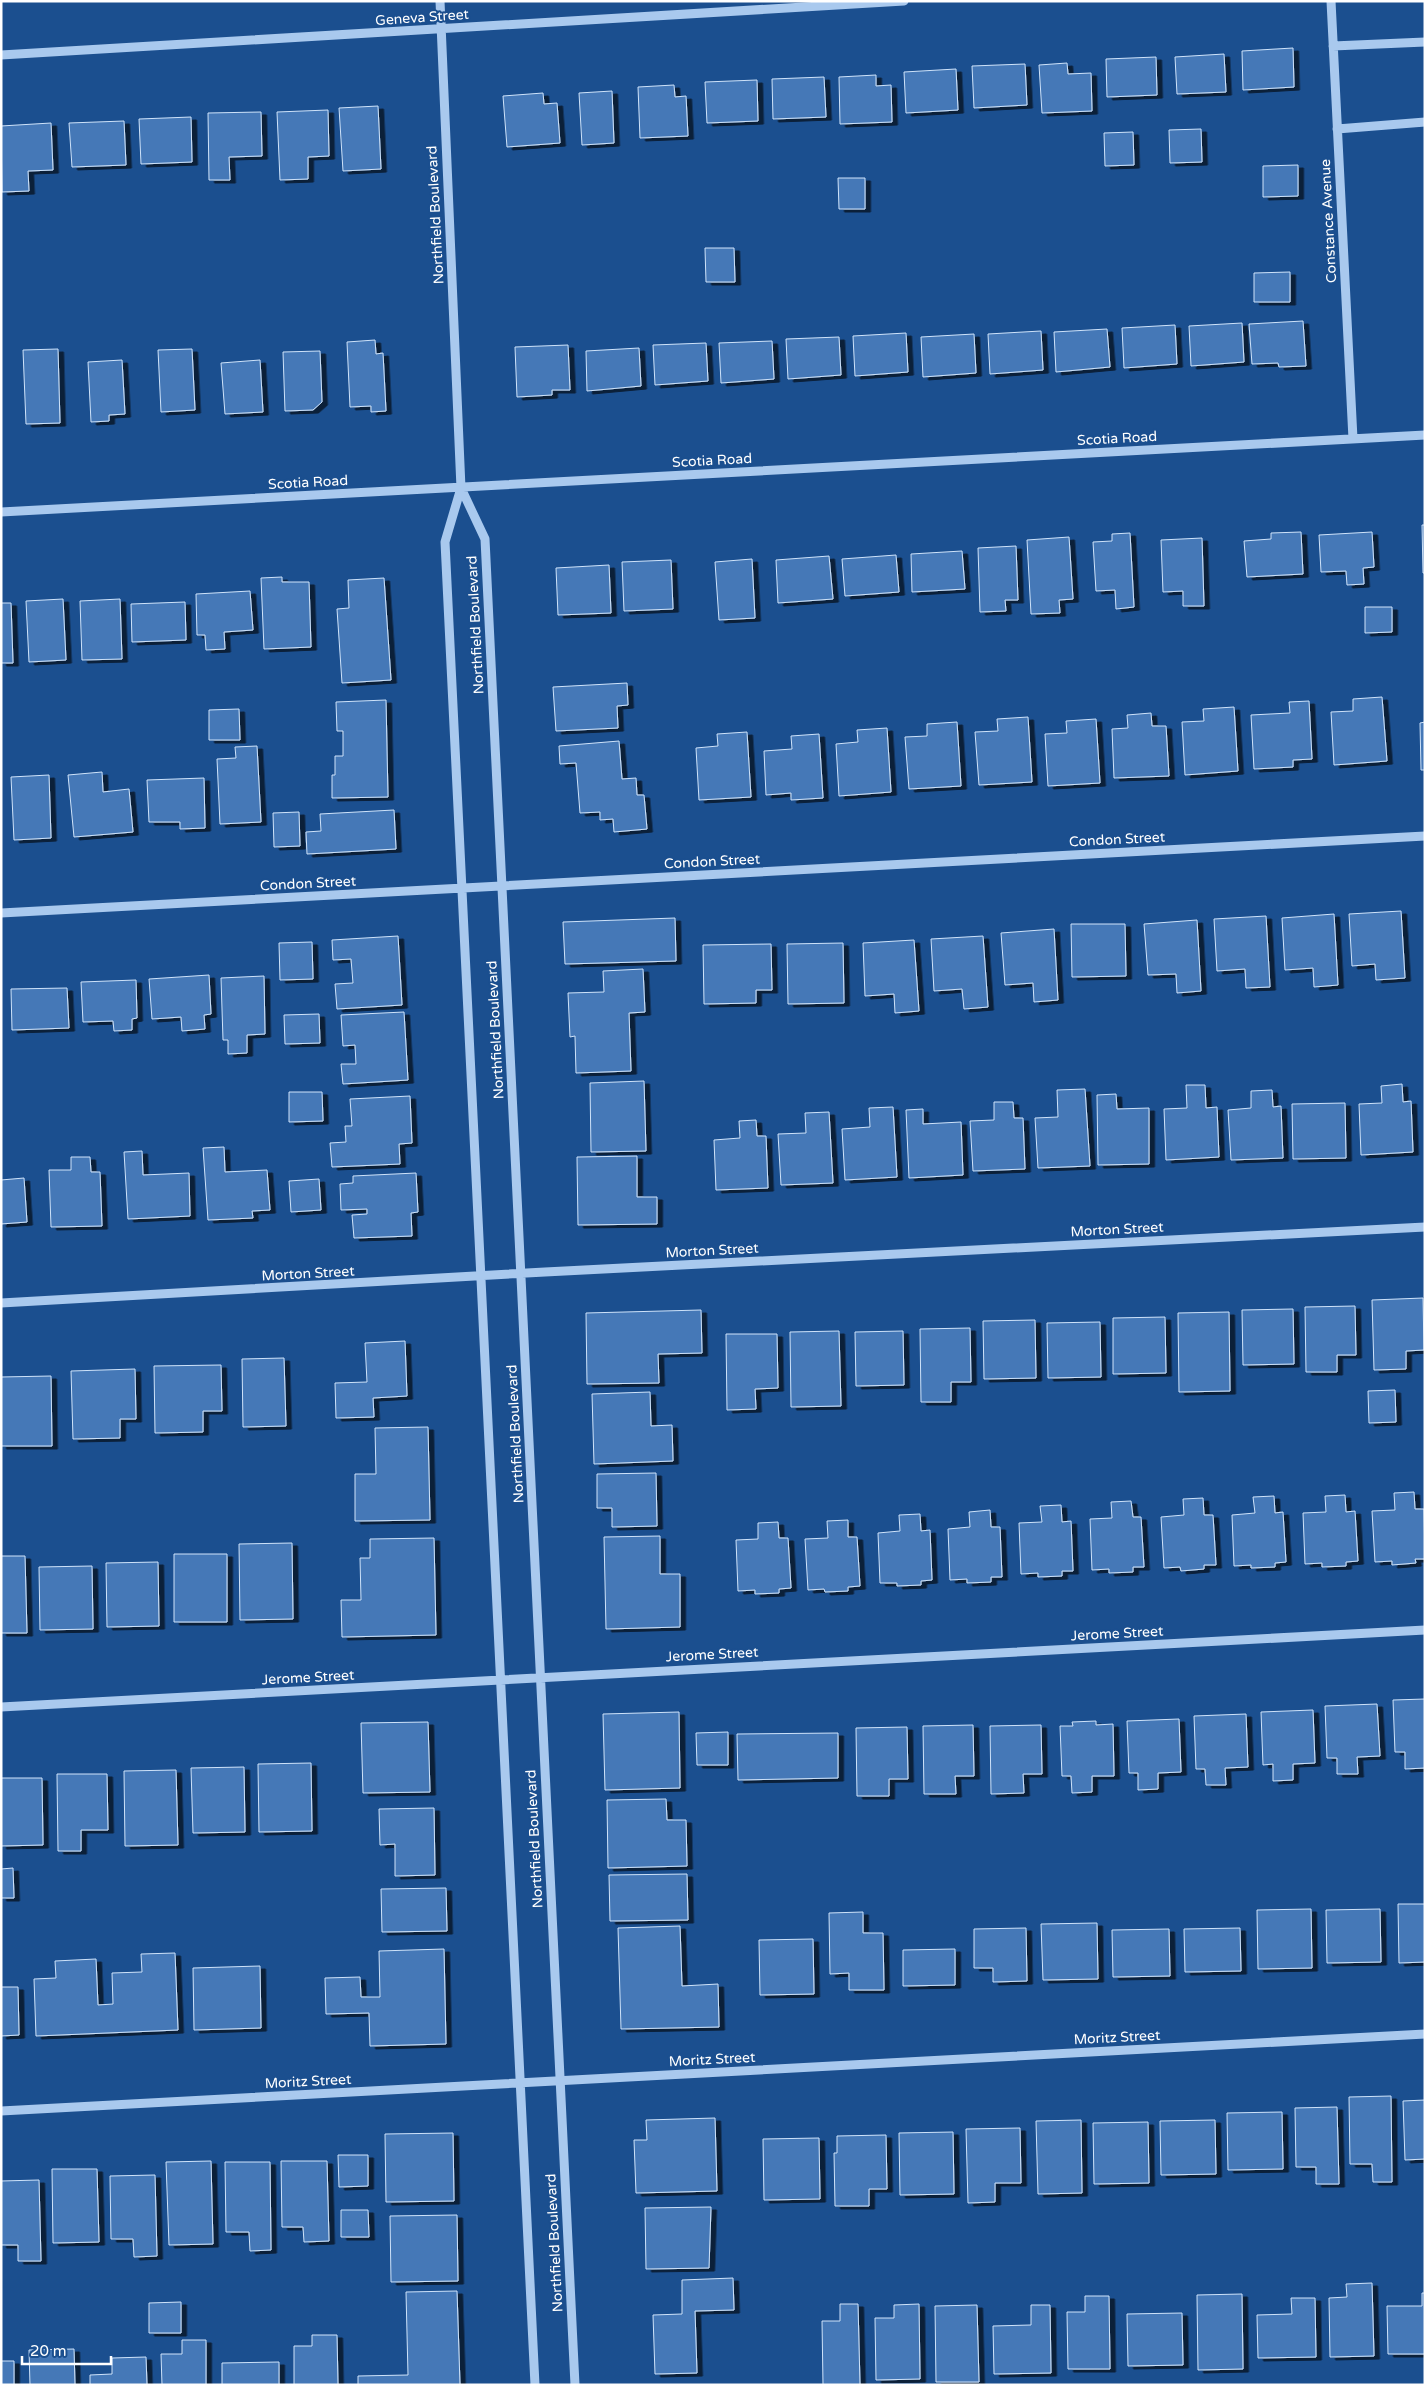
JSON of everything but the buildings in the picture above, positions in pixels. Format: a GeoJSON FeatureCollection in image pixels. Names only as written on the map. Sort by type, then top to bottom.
{"type":"FeatureCollection","features":[{"type":"Feature","properties":{"kind":"street","name":"Northfield Boulevard"},"geometry":{"type":"LineString","coordinates":[[440,1],[461,488],[444,542],[482,1276],[535,2385]]}},
{"type":"Feature","properties":{"kind":"street","name":"Geneva Street"},"geometry":{"type":"LineString","coordinates":[[1,56],[904,1]]}},
{"type":"Feature","properties":{"kind":"street","name":"Constance Avenue"},"geometry":{"type":"LineString","coordinates":[[1331,1],[1353,439]]}},
{"type":"Feature","properties":{"kind":"street"},"geometry":{"type":"LineString","coordinates":[[1333,46],[1425,42]]}},
{"type":"Feature","properties":{"kind":"street"},"geometry":{"type":"LineString","coordinates":[[1337,129],[1425,122]]}},
{"type":"Feature","properties":{"kind":"street","name":"Scotia Road"},"geometry":{"type":"LineString","coordinates":[[1,512],[1425,435]]}},
{"type":"Feature","properties":{"kind":"street","name":"Northfield Boulevard"},"geometry":{"type":"LineString","coordinates":[[461,488],[485,539],[575,2385]]}},
{"type":"Feature","properties":{"kind":"street","name":"Condon Street"},"geometry":{"type":"LineString","coordinates":[[1,913],[1425,836]]}},
{"type":"Feature","properties":{"kind":"street","name":"Morton Street"},"geometry":{"type":"LineString","coordinates":[[1,1303],[482,1276],[1425,1228]]}},
{"type":"Feature","properties":{"kind":"street","name":"Jerome Street"},"geometry":{"type":"LineString","coordinates":[[1,1707],[1425,1630]]}},
{"type":"Feature","properties":{"kind":"street","name":"Moritz Street"},"geometry":{"type":"LineString","coordinates":[[1,2111],[1425,2034]]}}]}
